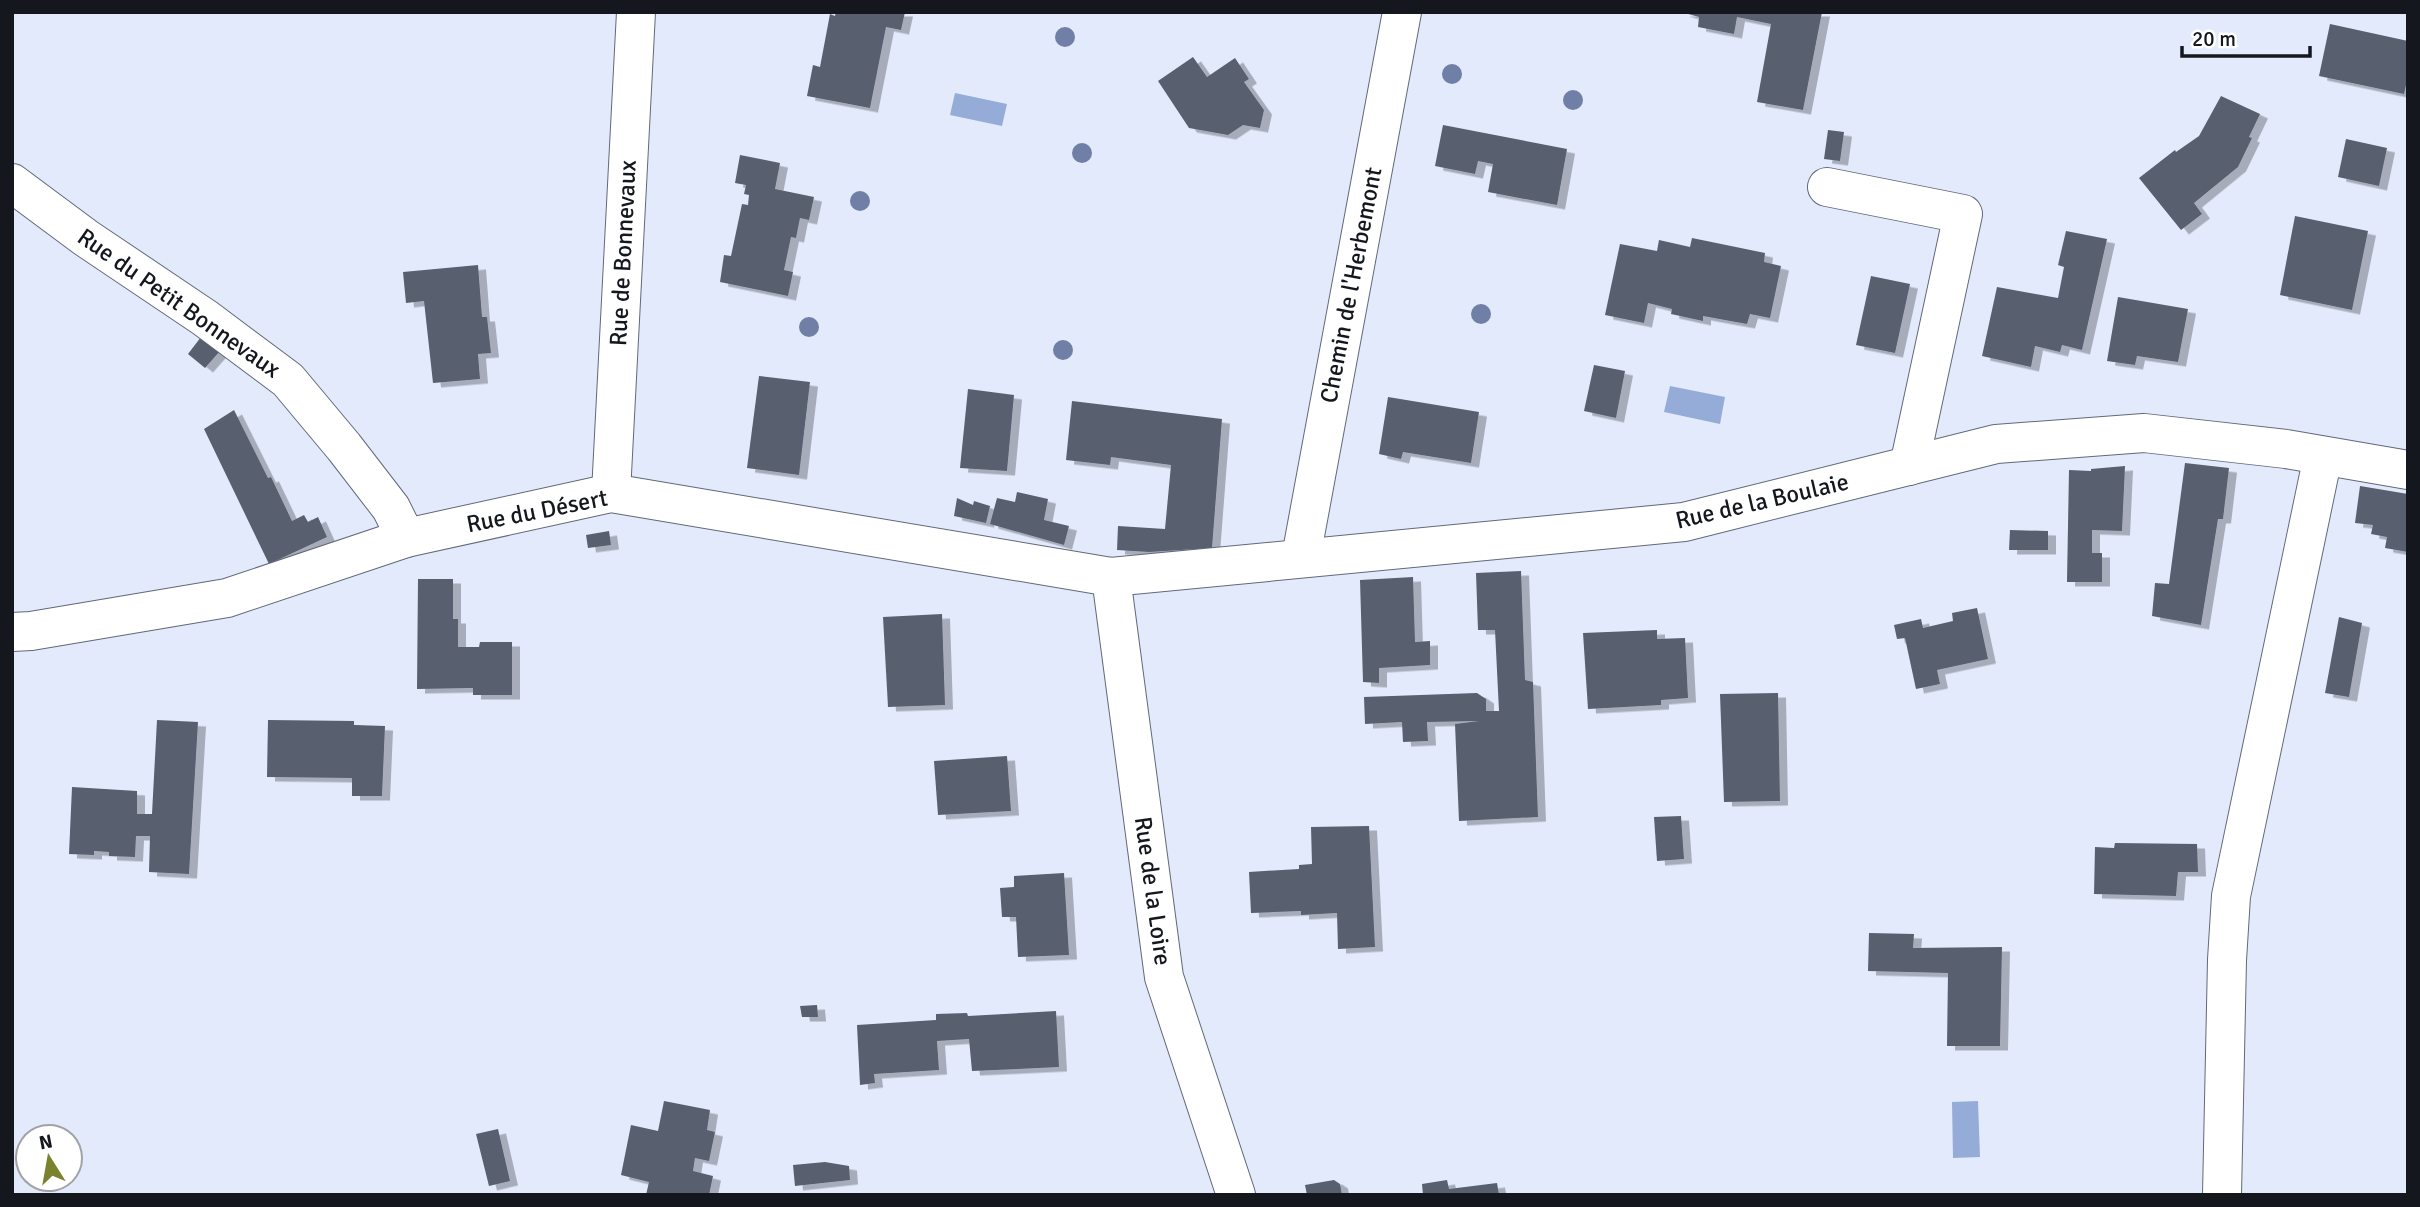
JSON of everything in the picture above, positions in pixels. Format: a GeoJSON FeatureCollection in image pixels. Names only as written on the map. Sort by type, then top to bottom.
{"type":"FeatureCollection","features":[{"type":"Feature","properties":{"kind":"street","name":"Rue de Bonnevaux"},"geometry":{"type":"LineString","coordinates":[[611,493],[636,12]]}},
{"type":"Feature","properties":{"kind":"street","name":"Chemin de l'Herbemont"},"geometry":{"type":"LineString","coordinates":[[1301,557],[1402,12]]}},
{"type":"Feature","properties":{"kind":"street","name":"Rue du Petit Bonnevaux"},"geometry":{"type":"LineString","coordinates":[[12,183],[86,239],[205,318],[288,380],[391,508],[406,538]]}},
{"type":"Feature","properties":{"kind":"street"},"geometry":{"type":"LineString","coordinates":[[1827,187],[1963,214],[1909,466]]}},
{"type":"Feature","properties":{"kind":"street","name":"Rue de la Boulaie"},"geometry":{"type":"LineString","coordinates":[[1111,577],[1684,522],[1996,444],[2144,433],[2408,470]]}},
{"type":"Feature","properties":{"kind":"street"},"geometry":{"type":"LineString","coordinates":[[2222,1195],[2231,896],[2323,456]]}},
{"type":"Feature","properties":{"kind":"street","name":"Rue du Désert"},"geometry":{"type":"LineString","coordinates":[[12,632],[227,598],[406,538],[611,493],[1111,577]]}},
{"type":"Feature","properties":{"kind":"street","name":"Rue de la Loire"},"geometry":{"type":"LineString","coordinates":[[1111,577],[1164,977],[1236,1195]]}},
{"type":"Feature","properties":{"kind":"water"},"geometry":{"type":"Polygon","coordinates":[[[955,93],[1007,104],[1002,126],[950,115],[955,93]]]}},
{"type":"Feature","properties":{"kind":"water"},"geometry":{"type":"Polygon","coordinates":[[[1670,386],[1725,397],[1720,424],[1664,412],[1670,386]]]}},
{"type":"Feature","properties":{"kind":"water"},"geometry":{"type":"Polygon","coordinates":[[[1978,1101],[1980,1157],[1953,1158],[1952,1102],[1978,1101]]]}},
{"type":"Feature","properties":{"kind":"building"},"geometry":{"type":"Polygon","coordinates":[[[836,12],[905,12],[901,30],[886,27],[870,108],[807,96],[813,65],[820,67],[830,14],[835,16],[836,12]]]}},
{"type":"Feature","properties":{"kind":"building"},"geometry":{"type":"Polygon","coordinates":[[[1681,12],[1822,12],[1803,110],[1757,102],[1771,24],[1737,17],[1734,34],[1698,27],[1699,17],[1681,12]]]}},
{"type":"Feature","properties":{"kind":"building"},"geometry":{"type":"Polygon","coordinates":[[[2330,24],[2408,41],[2408,76],[2404,94],[2319,76],[2330,24]]]}},
{"type":"Feature","properties":{"kind":"building"},"geometry":{"type":"Polygon","coordinates":[[[1193,57],[1207,77],[1235,58],[1249,79],[1244,82],[1264,110],[1260,128],[1243,125],[1228,135],[1189,128],[1158,81],[1193,57]]]}},
{"type":"Feature","properties":{"kind":"building"},"geometry":{"type":"Polygon","coordinates":[[[2221,96],[2260,114],[2238,167],[2194,203],[2202,214],[2181,230],[2139,178],[2175,150],[2176,152],[2199,136],[2221,96]]]}},
{"type":"Feature","properties":{"kind":"building"},"geometry":{"type":"Polygon","coordinates":[[[1443,125],[1567,149],[1557,205],[1488,192],[1493,164],[1478,161],[1475,174],[1435,166],[1443,125]]]}},
{"type":"Feature","properties":{"kind":"building"},"geometry":{"type":"Polygon","coordinates":[[[1828,130],[1844,132],[1840,161],[1824,159],[1828,130]]]}},
{"type":"Feature","properties":{"kind":"building"},"geometry":{"type":"Polygon","coordinates":[[[2346,139],[2387,148],[2379,186],[2338,177],[2346,139]]]}},
{"type":"Feature","properties":{"kind":"building"},"geometry":{"type":"Polygon","coordinates":[[[740,155],[780,163],[775,189],[814,197],[809,220],[800,218],[796,238],[791,237],[784,270],[793,272],[788,296],[720,282],[724,255],[731,256],[742,204],[748,205],[749,195],[744,194],[746,185],[735,183],[740,155]]]}},
{"type":"Feature","properties":{"kind":"building"},"geometry":{"type":"Polygon","coordinates":[[[2295,216],[2368,231],[2352,310],[2280,295],[2295,216]]]}},
{"type":"Feature","properties":{"kind":"building"},"geometry":{"type":"Polygon","coordinates":[[[2066,231],[2107,239],[2082,350],[2062,345],[2060,352],[2035,346],[2031,367],[1982,356],[1997,287],[2058,298],[2064,267],[2058,265],[2066,231]]]}},
{"type":"Feature","properties":{"kind":"building"},"geometry":{"type":"Polygon","coordinates":[[[1692,238],[1765,253],[1764,262],[1781,266],[1770,318],[1750,314],[1747,324],[1703,316],[1703,321],[1671,314],[1672,309],[1648,303],[1644,323],[1605,315],[1620,244],[1657,251],[1659,240],[1690,247],[1692,238]]]}},
{"type":"Feature","properties":{"kind":"building"},"geometry":{"type":"Polygon","coordinates":[[[478,265],[482,317],[487,317],[491,353],[478,354],[480,379],[433,383],[424,301],[406,303],[403,272],[478,265]]]}},
{"type":"Feature","properties":{"kind":"building"},"geometry":{"type":"Polygon","coordinates":[[[1871,276],[1910,284],[1895,353],[1856,345],[1871,276]]]}},
{"type":"Feature","properties":{"kind":"building"},"geometry":{"type":"Polygon","coordinates":[[[2118,297],[2188,309],[2178,362],[2137,356],[2135,365],[2107,361],[2118,297]]]}},
{"type":"Feature","properties":{"kind":"building"},"geometry":{"type":"Polygon","coordinates":[[[201,337],[220,351],[205,368],[188,354],[201,337]]]}},
{"type":"Feature","properties":{"kind":"building"},"geometry":{"type":"Polygon","coordinates":[[[1594,365],[1625,371],[1616,418],[1584,411],[1594,365]]]}},
{"type":"Feature","properties":{"kind":"building"},"geometry":{"type":"Polygon","coordinates":[[[759,376],[810,382],[799,475],[747,468],[759,376]]]}},
{"type":"Feature","properties":{"kind":"building"},"geometry":{"type":"Polygon","coordinates":[[[968,389],[1014,395],[1007,471],[960,468],[968,389]]]}},
{"type":"Feature","properties":{"kind":"building"},"geometry":{"type":"Polygon","coordinates":[[[1388,397],[1479,412],[1471,463],[1403,452],[1401,459],[1379,454],[1388,397]]]}},
{"type":"Feature","properties":{"kind":"building"},"geometry":{"type":"Polygon","coordinates":[[[1072,401],[1222,419],[1212,548],[1149,552],[1117,550],[1118,526],[1165,529],[1171,465],[1111,457],[1110,465],[1066,460],[1072,401]]]}},
{"type":"Feature","properties":{"kind":"building"},"geometry":{"type":"Polygon","coordinates":[[[234,410],[292,521],[304,515],[308,522],[318,517],[327,537],[269,564],[204,429],[234,410]]]}},
{"type":"Feature","properties":{"kind":"building"},"geometry":{"type":"Polygon","coordinates":[[[2185,463],[2229,468],[2223,519],[2218,519],[2201,625],[2152,616],[2155,583],[2169,584],[2185,463]]]}},
{"type":"Feature","properties":{"kind":"building"},"geometry":{"type":"Polygon","coordinates":[[[2125,466],[2122,531],[2092,530],[2092,553],[2102,553],[2102,582],[2067,582],[2069,470],[2091,471],[2125,466]]]}},
{"type":"Feature","properties":{"kind":"building"},"geometry":{"type":"Polygon","coordinates":[[[2360,486],[2408,494],[2408,552],[2385,548],[2387,537],[2371,534],[2373,525],[2355,523],[2360,486]]]}},
{"type":"Feature","properties":{"kind":"building"},"geometry":{"type":"Polygon","coordinates":[[[1017,492],[1048,499],[1044,520],[1069,526],[1064,545],[990,524],[997,498],[1015,502],[1017,492]]]}},
{"type":"Feature","properties":{"kind":"building"},"geometry":{"type":"Polygon","coordinates":[[[957,498],[973,505],[974,501],[990,506],[986,523],[954,516],[957,498]]]}},
{"type":"Feature","properties":{"kind":"building"},"geometry":{"type":"Polygon","coordinates":[[[2010,530],[2048,531],[2048,550],[2009,550],[2010,530]]]}},
{"type":"Feature","properties":{"kind":"building"},"geometry":{"type":"Polygon","coordinates":[[[609,531],[611,545],[588,548],[586,535],[609,531]]]}},
{"type":"Feature","properties":{"kind":"building"},"geometry":{"type":"Polygon","coordinates":[[[1521,571],[1525,680],[1533,682],[1538,817],[1459,821],[1455,724],[1479,721],[1427,722],[1428,741],[1403,742],[1402,722],[1365,724],[1364,697],[1477,693],[1486,699],[1486,711],[1499,711],[1495,630],[1478,630],[1476,573],[1521,571]]]}},
{"type":"Feature","properties":{"kind":"building"},"geometry":{"type":"Polygon","coordinates":[[[1413,577],[1415,642],[1430,641],[1430,665],[1379,668],[1379,683],[1363,682],[1360,580],[1413,577]]]}},
{"type":"Feature","properties":{"kind":"building"},"geometry":{"type":"Polygon","coordinates":[[[418,579],[453,579],[453,619],[458,619],[458,647],[479,647],[480,642],[512,642],[512,695],[473,695],[473,688],[417,689],[418,579]]]}},
{"type":"Feature","properties":{"kind":"building"},"geometry":{"type":"Polygon","coordinates":[[[1977,608],[1988,659],[1937,670],[1940,684],[1916,689],[1905,638],[1897,639],[1894,625],[1921,619],[1923,628],[1953,621],[1952,613],[1977,608]]]}},
{"type":"Feature","properties":{"kind":"building"},"geometry":{"type":"Polygon","coordinates":[[[942,614],[945,705],[888,707],[883,617],[942,614]]]}},
{"type":"Feature","properties":{"kind":"building"},"geometry":{"type":"Polygon","coordinates":[[[2339,617],[2362,623],[2349,697],[2325,693],[2339,617]]]}},
{"type":"Feature","properties":{"kind":"building"},"geometry":{"type":"Polygon","coordinates":[[[1657,630],[1657,639],[1685,638],[1688,698],[1661,700],[1661,705],[1588,709],[1583,633],[1657,630]]]}},
{"type":"Feature","properties":{"kind":"building"},"geometry":{"type":"Polygon","coordinates":[[[1778,693],[1780,801],[1724,802],[1720,694],[1778,693]]]}},
{"type":"Feature","properties":{"kind":"building"},"geometry":{"type":"Polygon","coordinates":[[[157,720],[198,722],[189,874],[149,872],[150,836],[136,836],[135,857],[109,856],[109,852],[94,851],[94,855],[69,854],[72,787],[137,791],[137,814],[152,814],[157,720]]]}},
{"type":"Feature","properties":{"kind":"building"},"geometry":{"type":"Polygon","coordinates":[[[268,720],[354,721],[354,725],[385,726],[382,796],[352,796],[352,778],[267,777],[268,720]]]}},
{"type":"Feature","properties":{"kind":"building"},"geometry":{"type":"Polygon","coordinates":[[[1007,756],[1011,811],[938,815],[934,761],[1007,756]]]}},
{"type":"Feature","properties":{"kind":"building"},"geometry":{"type":"Polygon","coordinates":[[[1681,816],[1684,859],[1657,861],[1654,817],[1681,816]]]}},
{"type":"Feature","properties":{"kind":"building"},"geometry":{"type":"Polygon","coordinates":[[[1369,826],[1375,947],[1338,949],[1337,913],[1251,913],[1249,872],[1299,869],[1299,865],[1312,864],[1311,827],[1369,826]]]}},
{"type":"Feature","properties":{"kind":"building"},"geometry":{"type":"Polygon","coordinates":[[[2115,843],[2197,844],[2198,872],[2178,872],[2176,896],[2094,894],[2095,847],[2114,848],[2115,843]]]}},
{"type":"Feature","properties":{"kind":"building"},"geometry":{"type":"Polygon","coordinates":[[[1064,873],[1069,955],[1018,957],[1016,917],[1002,917],[1000,888],[1014,887],[1014,876],[1064,873]]]}},
{"type":"Feature","properties":{"kind":"building"},"geometry":{"type":"Polygon","coordinates":[[[1869,933],[1914,934],[1913,948],[2002,947],[2000,1046],[1947,1046],[1948,973],[1868,971],[1869,933]]]}},
{"type":"Feature","properties":{"kind":"building"},"geometry":{"type":"Polygon","coordinates":[[[817,1005],[818,1017],[802,1017],[800,1006],[817,1005]]]}},
{"type":"Feature","properties":{"kind":"building"},"geometry":{"type":"Polygon","coordinates":[[[1056,1011],[1059,1067],[972,1071],[969,1039],[937,1041],[939,1070],[874,1074],[875,1083],[860,1085],[857,1025],[936,1020],[936,1014],[967,1013],[968,1016],[1056,1011]]]}},
{"type":"Feature","properties":{"kind":"building"},"geometry":{"type":"Polygon","coordinates":[[[664,1101],[710,1110],[707,1130],[715,1132],[709,1161],[695,1158],[693,1171],[713,1176],[709,1195],[646,1195],[649,1182],[621,1175],[631,1125],[658,1131],[664,1101]]]}},
{"type":"Feature","properties":{"kind":"building"},"geometry":{"type":"Polygon","coordinates":[[[498,1129],[510,1181],[489,1186],[476,1134],[498,1129]]]}},
{"type":"Feature","properties":{"kind":"building"},"geometry":{"type":"Polygon","coordinates":[[[825,1162],[849,1166],[850,1180],[795,1186],[793,1165],[825,1162]]]}},
{"type":"Feature","properties":{"kind":"building"},"geometry":{"type":"Polygon","coordinates":[[[1334,1180],[1340,1184],[1342,1195],[1307,1195],[1305,1185],[1334,1180]]]}},
{"type":"Feature","properties":{"kind":"building"},"geometry":{"type":"Polygon","coordinates":[[[1447,1180],[1449,1189],[1497,1183],[1499,1195],[1423,1195],[1422,1184],[1447,1180]]]}}]}
